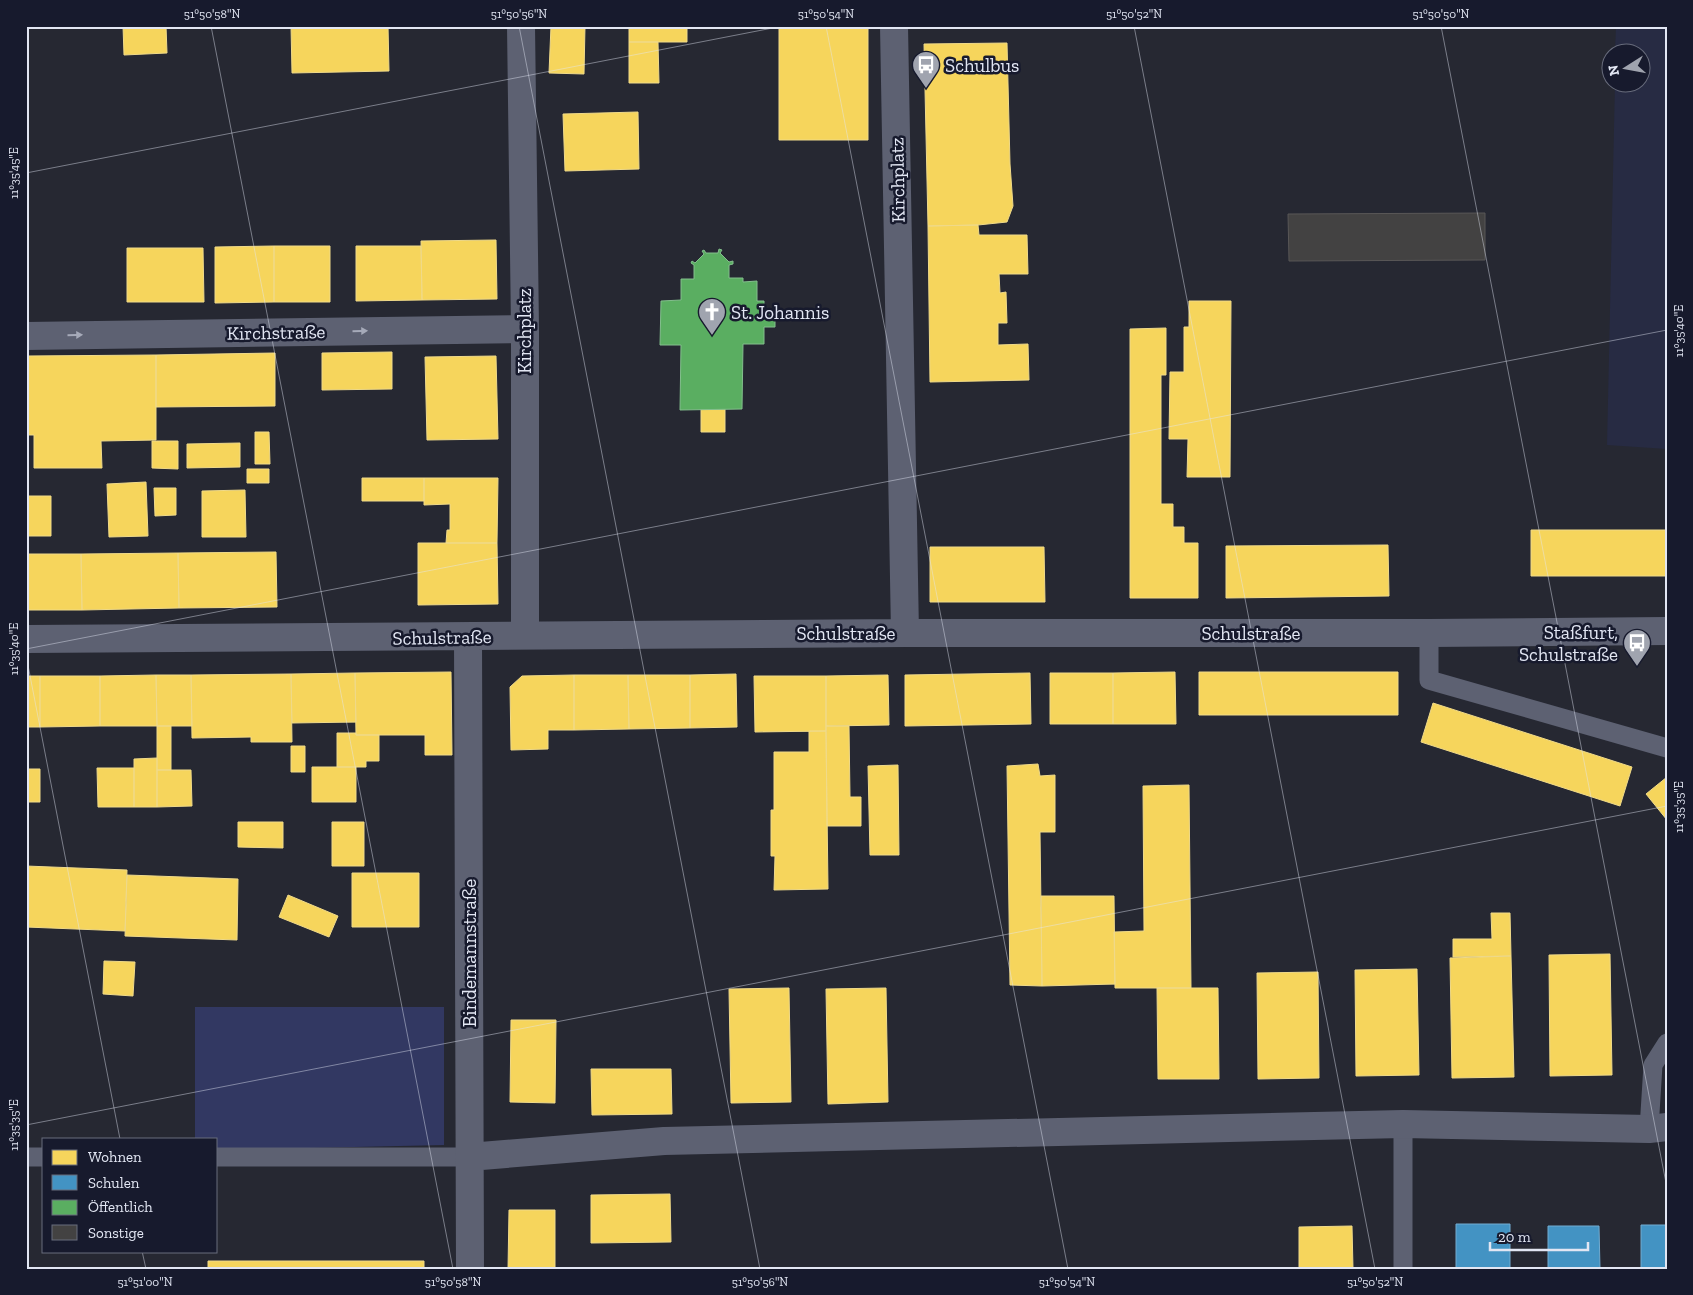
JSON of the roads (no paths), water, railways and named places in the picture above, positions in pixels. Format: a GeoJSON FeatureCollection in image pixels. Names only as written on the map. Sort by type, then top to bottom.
{"type":"FeatureCollection","features":[{"type":"Feature","properties":{"kind":"street","name":"Kirchplatz"},"geometry":{"type":"LineString","coordinates":[[521,26],[525,329],[525,636]]}},
{"type":"Feature","properties":{"kind":"street","name":"Kirchplatz"},"geometry":{"type":"LineString","coordinates":[[894,26],[905,633]]}},
{"type":"Feature","properties":{"kind":"street","name":"Kirchstraße"},"geometry":{"type":"LineString","coordinates":[[26,336],[525,329]]}},
{"type":"Feature","properties":{"kind":"street","name":"Schulstraße"},"geometry":{"type":"LineString","coordinates":[[26,639],[905,633],[1667,631]]}},
{"type":"Feature","properties":{"kind":"street","name":"Bindemannstraße"},"geometry":{"type":"LineString","coordinates":[[468,637],[470,1269]]}},
{"type":"Feature","properties":{"kind":"street"},"geometry":{"type":"LineString","coordinates":[[469,1156],[664,1141],[1403,1124],[1658,1128]]}},
{"type":"Feature","properties":{"kind":"lane"},"geometry":{"type":"LineString","coordinates":[[1429,633],[1429,680],[1667,748]]}},
{"type":"Feature","properties":{"kind":"lane"},"geometry":{"type":"LineString","coordinates":[[1658,1128],[1653,1064],[1667,1043]]}},
{"type":"Feature","properties":{"kind":"lane"},"geometry":{"type":"LineString","coordinates":[[1403,1124],[1403,1269]]}},
{"type":"Feature","properties":{"kind":"lane"},"geometry":{"type":"LineString","coordinates":[[218,1157],[469,1156]]}},
{"type":"Feature","properties":{"kind":"lane"},"geometry":{"type":"LineString","coordinates":[[26,1157],[42,1157]]}},
{"type":"Feature","properties":{"kind":"place","name":"Schulbus"},"geometry":{"type":"Point","coordinates":[926,89]}},
{"type":"Feature","properties":{"kind":"place","name":"St. Johannis"},"geometry":{"type":"Point","coordinates":[712,336]}},
{"type":"Feature","properties":{"kind":"place","name":"Staßfurt, Schulstraße"},"geometry":{"type":"Point","coordinates":[1637,667]}}]}
